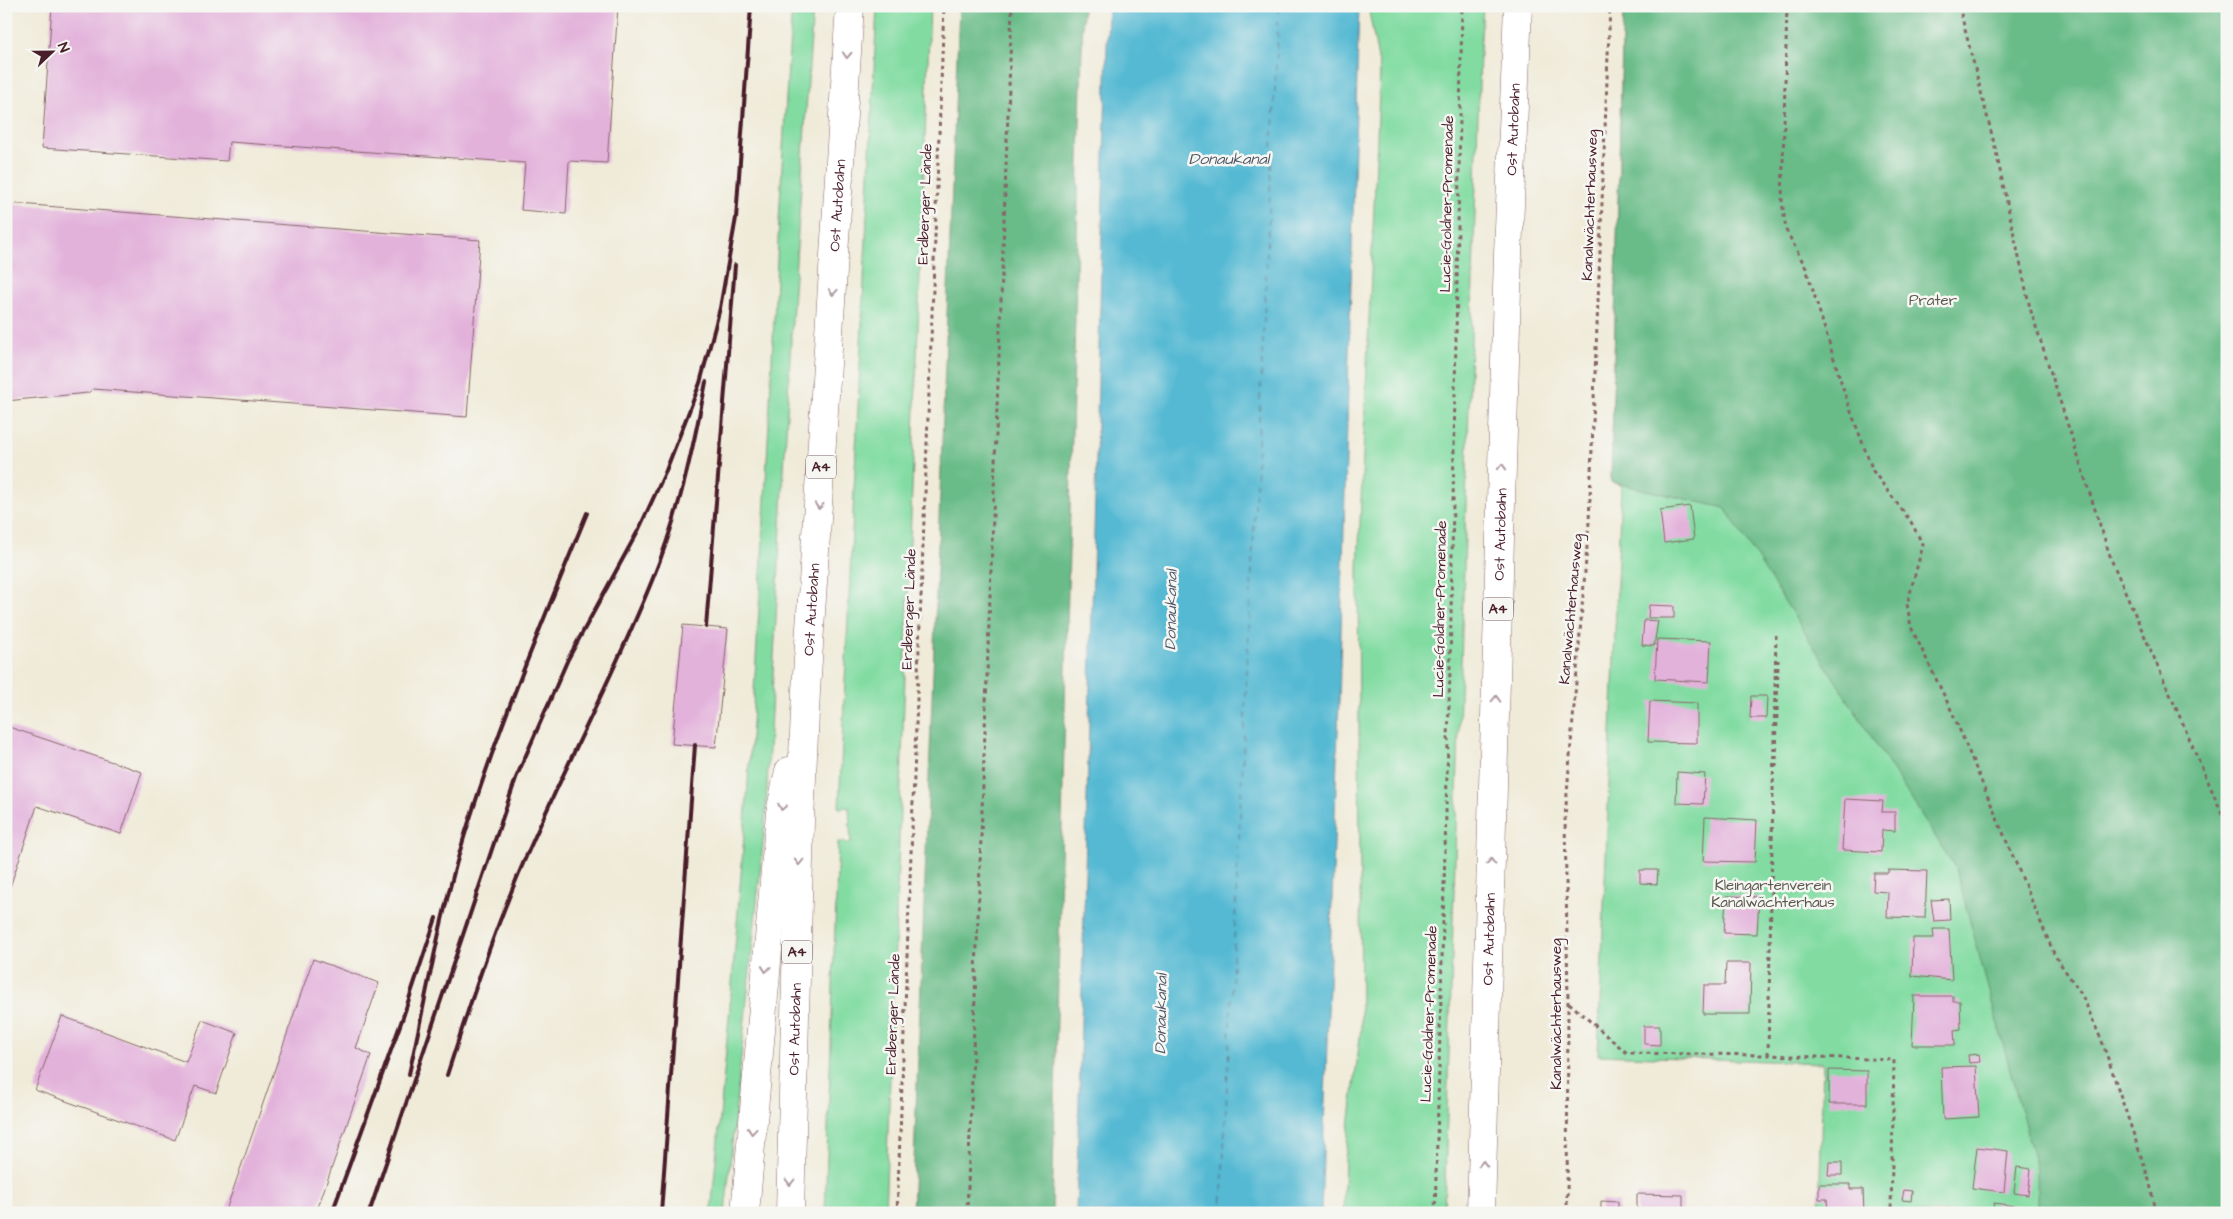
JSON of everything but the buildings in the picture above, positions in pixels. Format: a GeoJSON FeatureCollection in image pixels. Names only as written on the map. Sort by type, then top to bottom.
{"type":"FeatureCollection","features":[{"type":"Feature","properties":{"kind":"highway","name":"Ost Autobahn"},"geometry":{"type":"LineString","coordinates":[[790,1213],[800,820],[806,691],[850,6]]}},
{"type":"Feature","properties":{"kind":"highway","name":"Ost Autobahn"},"geometry":{"type":"LineString","coordinates":[[1481,1213],[1508,264],[1518,6]]}},
{"type":"Feature","properties":{"kind":"highway"},"geometry":{"type":"LineString","coordinates":[[745,1213],[780,813],[806,691]]}},
{"type":"Feature","properties":{"kind":"path","name":"Erdberger Lände"},"geometry":{"type":"LineString","coordinates":[[897,1213],[944,6]]}},
{"type":"Feature","properties":{"kind":"path"},"geometry":{"type":"LineString","coordinates":[[967,1213],[1012,6]]}},
{"type":"Feature","properties":{"kind":"path","name":"Lucie-Goldner-Promenade"},"geometry":{"type":"LineString","coordinates":[[1435,1213],[1450,668],[1462,6]]}},
{"type":"Feature","properties":{"kind":"path","name":"Kanalwächterhausweg"},"geometry":{"type":"LineString","coordinates":[[1567,1213],[1568,1002],[1565,818],[1589,522],[1610,6]]}},
{"type":"Feature","properties":{"kind":"path"},"geometry":{"type":"LineString","coordinates":[[1787,6],[1782,200],[1786,230],[1806,268],[1847,401],[1874,471],[1910,522],[1923,545],[1907,604],[1911,627],[1953,714],[2055,956],[2082,995],[2103,1044],[2150,1183],[2155,1213]]}},
{"type":"Feature","properties":{"kind":"path"},"geometry":{"type":"LineString","coordinates":[[1959,6],[1994,143],[2030,308],[2111,559],[2227,825]]}},
{"type":"Feature","properties":{"kind":"path"},"geometry":{"type":"LineString","coordinates":[[1768,1055],[1776,634]]}},
{"type":"Feature","properties":{"kind":"path"},"geometry":{"type":"LineString","coordinates":[[1768,1055],[1778,660]]}},
{"type":"Feature","properties":{"kind":"path"},"geometry":{"type":"LineString","coordinates":[[1568,1002],[1627,1053],[1768,1055],[1894,1060],[1890,1213]]}},
{"type":"Feature","properties":{"kind":"green space"},"geometry":{"type":"Polygon","coordinates":[[[792,6],[813,6],[792,321],[765,824],[725,1213],[711,1213],[737,928],[753,715],[792,6]]]}},
{"type":"Feature","properties":{"kind":"green space"},"geometry":{"type":"Polygon","coordinates":[[[877,6],[930,6],[885,1213],[825,1213],[838,842],[851,843],[849,807],[839,808],[877,6]]]}},
{"type":"Feature","properties":{"kind":"green space"},"geometry":{"type":"Polygon","coordinates":[[[959,6],[1083,6],[1052,1213],[912,1213],[959,6]]]}},
{"type":"Feature","properties":{"kind":"green space"},"geometry":{"type":"Polygon","coordinates":[[[1368,6],[1483,6],[1480,52],[1444,1213],[1343,1213],[1345,1159],[1361,1029],[1358,569],[1380,70],[1368,6]]]}},
{"type":"Feature","properties":{"kind":"green space","name":"Prater"},"geometry":{"type":"Polygon","coordinates":[[[1623,6],[2227,6],[2227,1213],[1819,1213],[1823,1063],[1598,1055],[1621,485],[1611,482],[1623,6]]]}},
{"type":"Feature","properties":{"kind":"green space","name":"Prater"},"geometry":{"type":"Polygon","coordinates":[[[1623,6],[2227,6],[2227,1213],[2037,1213],[2037,1170],[1956,869],[1725,508],[1611,482],[1623,6]]]}},
{"type":"Feature","properties":{"kind":"water","name":"Donaukanal"},"geometry":{"type":"Polygon","coordinates":[[[1108,6],[1359,6],[1339,702],[1321,1213],[1076,1213],[1108,6]]]}},
{"type":"Feature","properties":{"kind":"ferry route"},"geometry":{"type":"LineString","coordinates":[[1221,1213],[1279,6]]}},
{"type":"Feature","properties":{"kind":"railway"},"geometry":{"type":"LineString","coordinates":[[369,1213],[516,778],[568,659],[639,529],[665,473],[700,383],[720,308],[736,218],[751,6]]}},
{"type":"Feature","properties":{"kind":"railway"},"geometry":{"type":"LineString","coordinates":[[706,627],[735,265]]}},
{"type":"Feature","properties":{"kind":"railway"},"geometry":{"type":"LineString","coordinates":[[447,1075],[490,948],[519,873],[621,652],[662,554],[678,506],[706,382]]}},
{"type":"Feature","properties":{"kind":"railway"},"geometry":{"type":"LineString","coordinates":[[409,1074],[442,921],[466,831],[508,711],[587,513]]}},
{"type":"Feature","properties":{"kind":"railway"},"geometry":{"type":"LineString","coordinates":[[661,1213],[695,745]]}},
{"type":"Feature","properties":{"kind":"railway"},"geometry":{"type":"LineString","coordinates":[[332,1213],[403,1017],[436,918]]}},
{"type":"Feature","properties":{"kind":"park label","name":"Kleingartenverein Kanalwächterhaus"},"geometry":{"type":"Point","coordinates":[1773,894]}}]}
